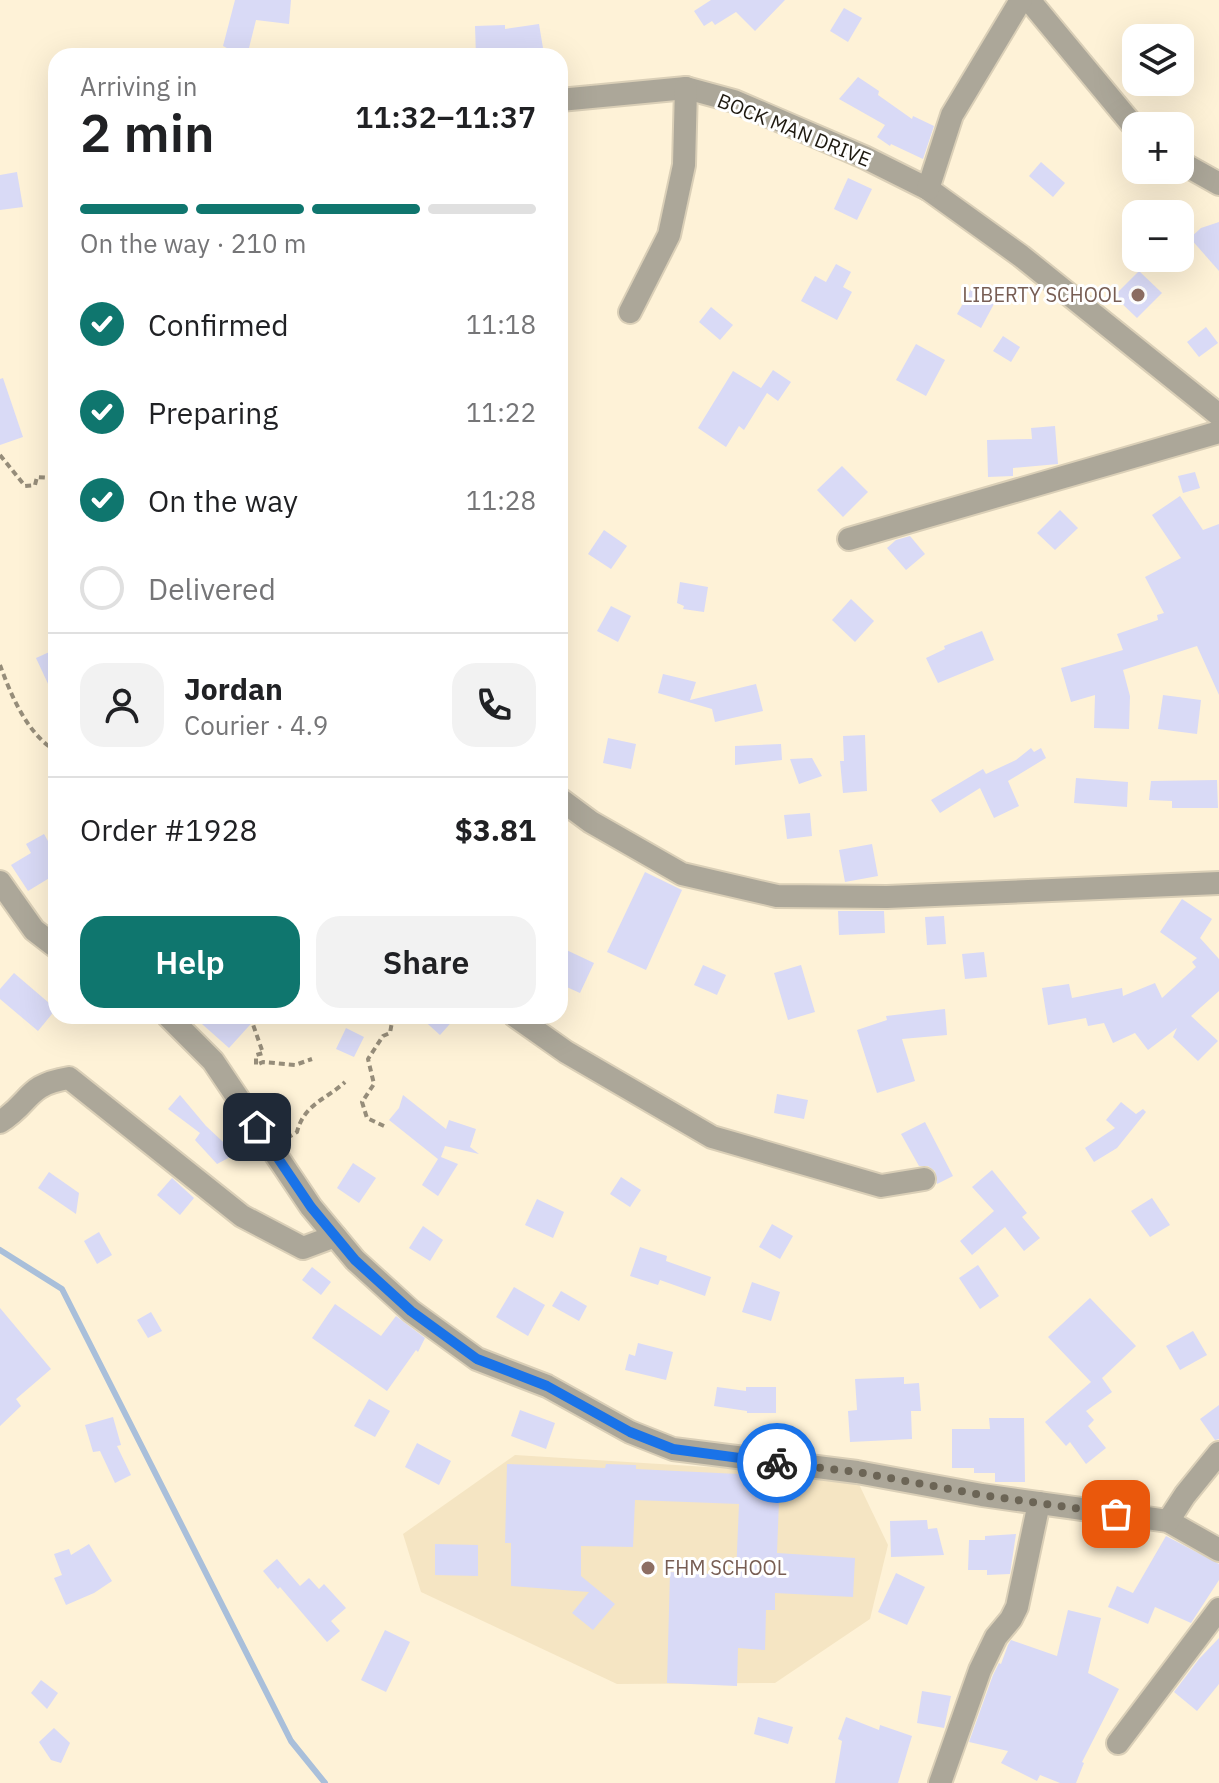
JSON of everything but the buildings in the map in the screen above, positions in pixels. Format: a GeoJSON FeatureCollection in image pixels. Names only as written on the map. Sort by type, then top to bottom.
{"type":"FeatureCollection","features":[{"type":"Feature","properties":{"kind":"street"},"geometry":{"type":"LineString","coordinates":[[928,189],[952,115],[1021,0]]}},
{"type":"Feature","properties":{"kind":"street"},"geometry":{"type":"LineString","coordinates":[[1029,0],[1122,112]]}},
{"type":"Feature","properties":{"kind":"street"},"geometry":{"type":"LineString","coordinates":[[630,312],[669,235],[684,165],[686,88]]}},
{"type":"Feature","properties":{"kind":"street","name":"BOCK MAN DRIVE"},"geometry":{"type":"LineString","coordinates":[[568,99],[686,88],[734,101],[864,157],[928,189],[1021,256],[1219,415]]}},
{"type":"Feature","properties":{"kind":"street"},"geometry":{"type":"LineString","coordinates":[[1194,170],[1219,184]]}},
{"type":"Feature","properties":{"kind":"street"},"geometry":{"type":"LineString","coordinates":[[849,539],[1219,432]]}},
{"type":"Feature","properties":{"kind":"street"},"geometry":{"type":"LineString","coordinates":[[568,805],[591,822],[682,874],[777,896],[887,897],[1219,883]]}},
{"type":"Feature","properties":{"kind":"street"},"geometry":{"type":"LineString","coordinates":[[0,882],[34,930],[48,941]]}},
{"type":"Feature","properties":{"kind":"street"},"geometry":{"type":"LineString","coordinates":[[176,1024],[213,1061],[311,1207],[355,1260],[411,1311],[477,1359],[547,1386],[630,1432],[673,1449],[857,1472],[1168,1521],[1219,1550]]}},
{"type":"Feature","properties":{"kind":"street"},"geometry":{"type":"LineString","coordinates":[[526,1024],[566,1052],[712,1137],[881,1186],[924,1179]]}},
{"type":"Feature","properties":{"kind":"street"},"geometry":{"type":"LineString","coordinates":[[0,1122],[14,1113],[28,1095],[46,1081],[69,1078],[242,1216],[303,1248],[335,1236]]}},
{"type":"Feature","properties":{"kind":"street"},"geometry":{"type":"LineString","coordinates":[[1168,1521],[1219,1453]]}},
{"type":"Feature","properties":{"kind":"street"},"geometry":{"type":"LineString","coordinates":[[940,1783],[980,1670],[996,1637],[1017,1607],[1039,1503]]}},
{"type":"Feature","properties":{"kind":"street"},"geometry":{"type":"LineString","coordinates":[[1118,1743],[1219,1609]]}},
{"type":"Feature","properties":{"kind":"path"},"geometry":{"type":"LineString","coordinates":[[0,455],[25,486],[35,485],[37,477],[48,478]]}},
{"type":"Feature","properties":{"kind":"path"},"geometry":{"type":"LineString","coordinates":[[0,665],[16,706],[48,746]]}},
{"type":"Feature","properties":{"kind":"path"},"geometry":{"type":"LineString","coordinates":[[253,1024],[263,1053],[256,1055],[256,1065],[263,1062],[295,1065],[312,1059]]}},
{"type":"Feature","properties":{"kind":"path"},"geometry":{"type":"LineString","coordinates":[[384,1126],[367,1118],[362,1102],[374,1084],[368,1059],[383,1036],[390,1033],[392,1024]]}},
{"type":"Feature","properties":{"kind":"path"},"geometry":{"type":"LineString","coordinates":[[272,1149],[297,1132],[300,1120],[321,1098],[345,1082]]}},
{"type":"Feature","properties":{"kind":"shaded area","name":"FHM SCHOOL"},"geometry":{"type":"Polygon","coordinates":[[[515,1455],[855,1476],[888,1545],[870,1619],[775,1683],[617,1684],[421,1592],[403,1534],[515,1455]]]}},
{"type":"Feature","properties":{"kind":"waterway"},"geometry":{"type":"LineString","coordinates":[[0,1250],[62,1289],[291,1741],[325,1783]]}},
{"type":"Feature","properties":{"kind":"way so far"},"geometry":{"type":"LineString","coordinates":[[777,1463],[857,1472],[982,1495],[1116,1514]]}},
{"type":"Feature","properties":{"kind":"place","name":"LIBERTY SCHOOL"},"geometry":{"type":"Point","coordinates":[1138,295]}},
{"type":"Feature","properties":{"kind":"place","name":"FHM SCHOOL"},"geometry":{"type":"Point","coordinates":[648,1568]}},
{"type":"Feature","properties":{"kind":"route"},"geometry":{"type":"LineString","coordinates":[[257,1127],[311,1207],[355,1260],[411,1311],[477,1359],[547,1386],[630,1432],[673,1449],[777,1463]]}}]}
